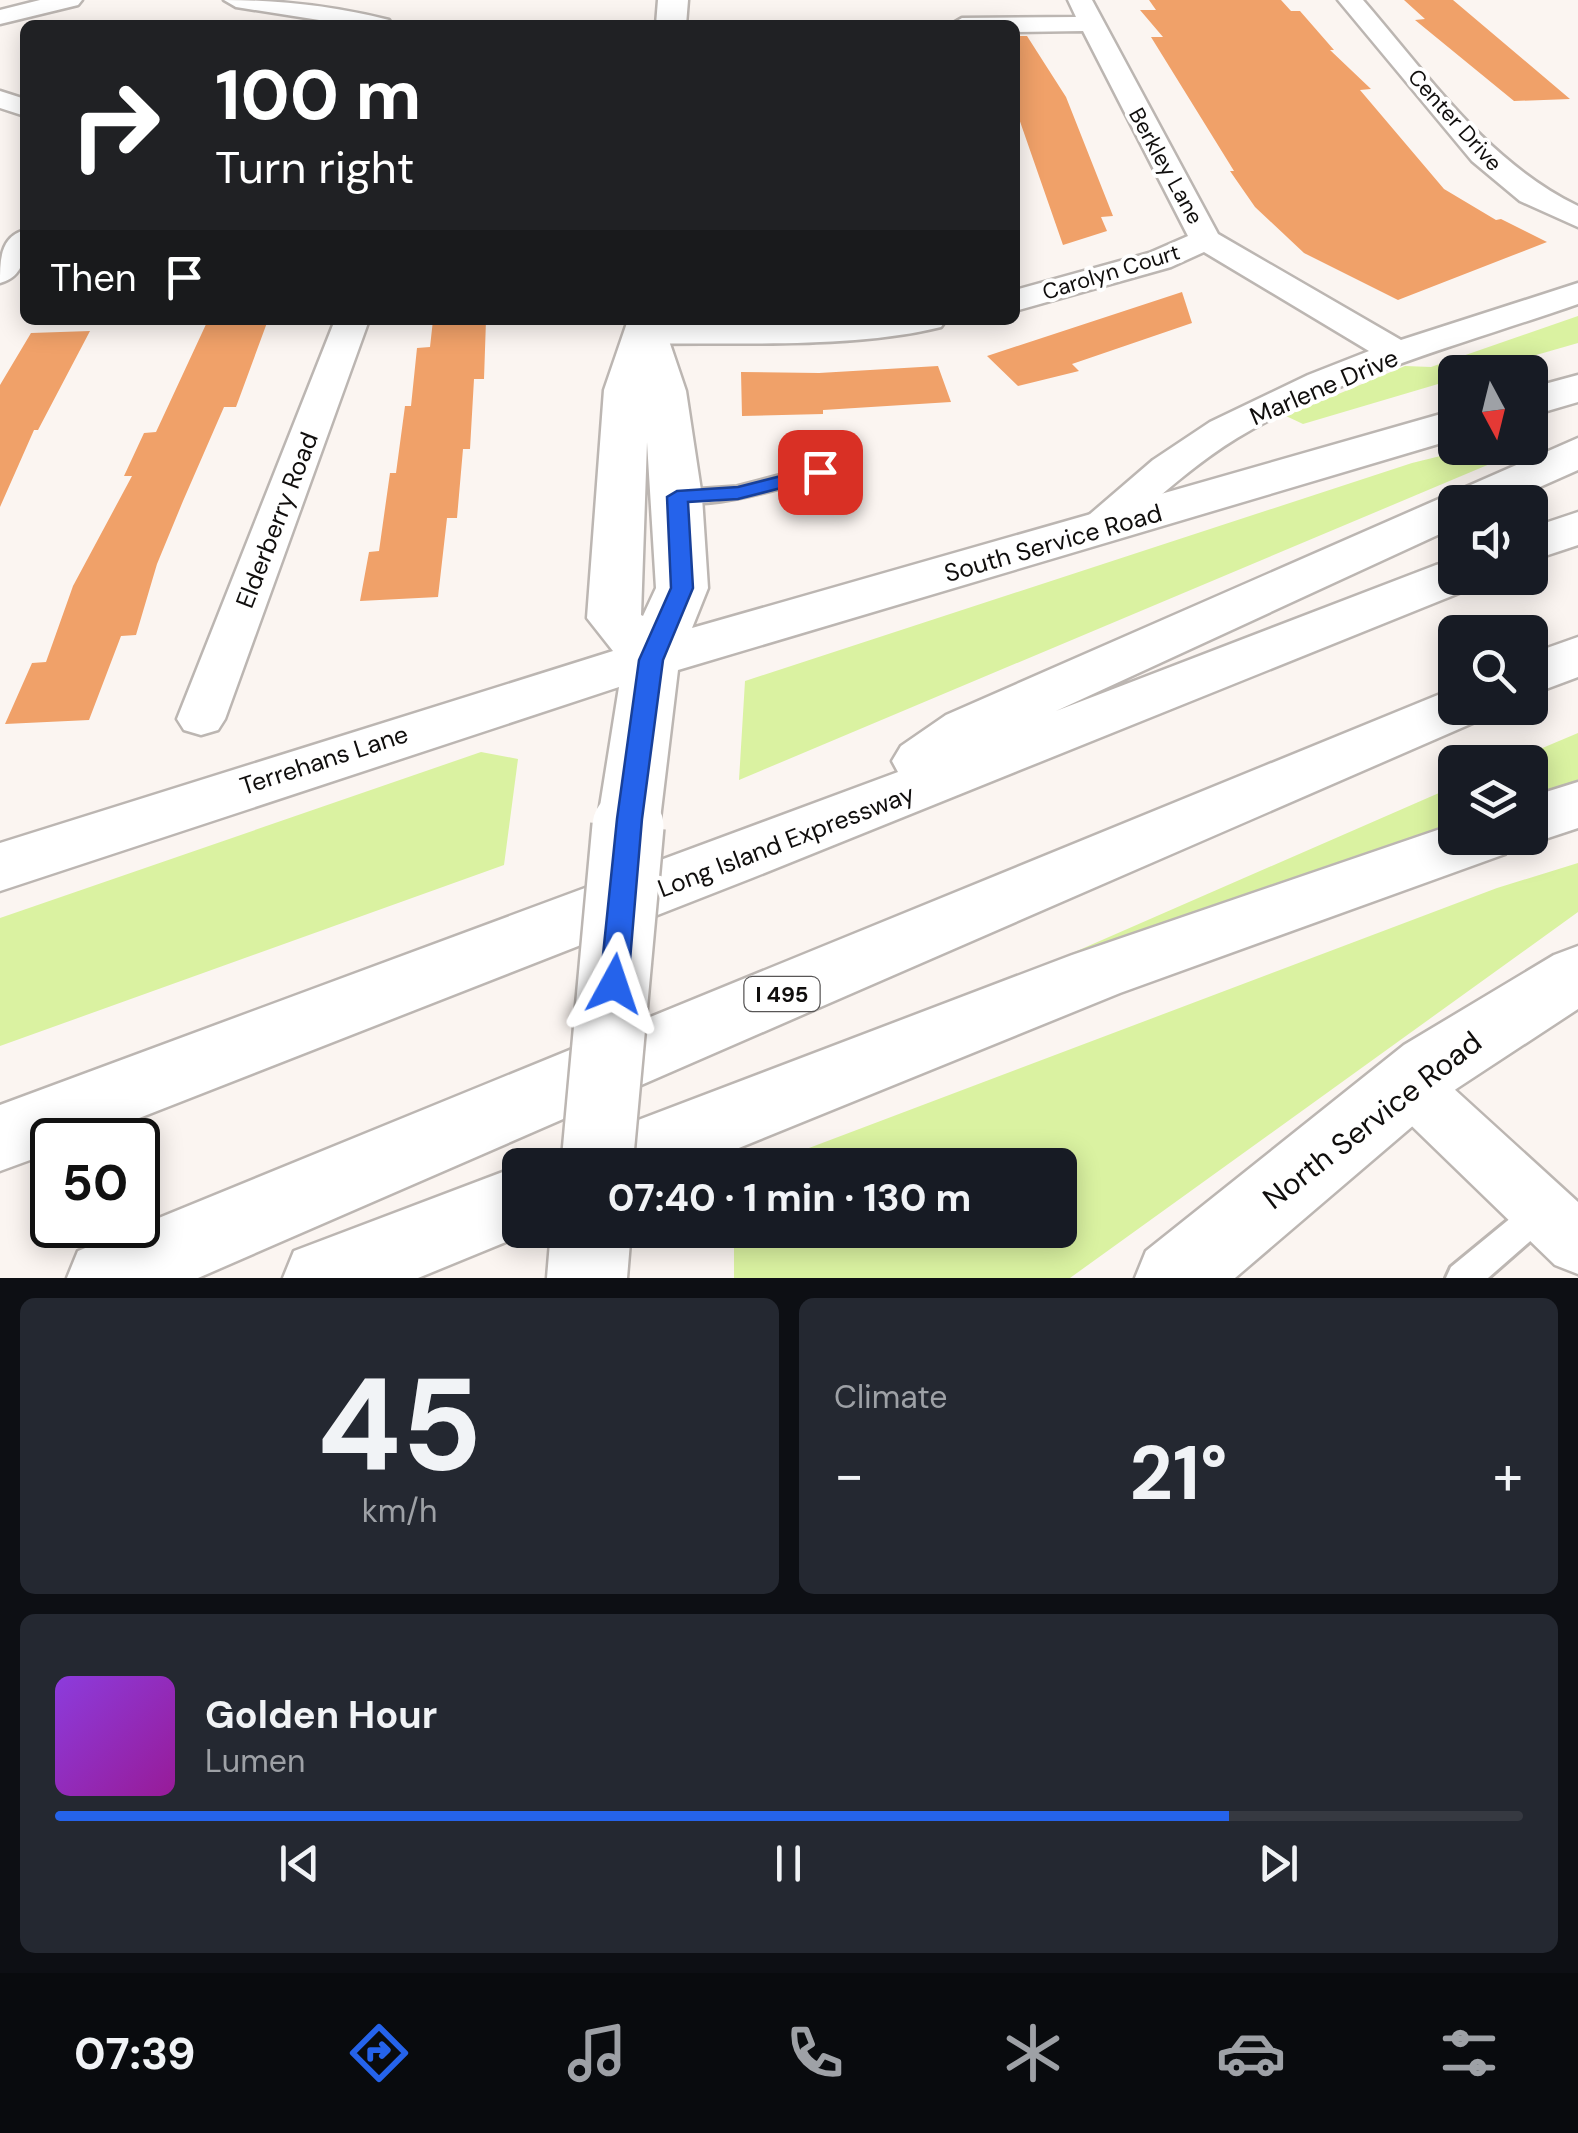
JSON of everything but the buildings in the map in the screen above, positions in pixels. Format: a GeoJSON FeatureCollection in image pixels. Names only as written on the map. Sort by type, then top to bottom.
{"type":"FeatureCollection","features":[{"type":"Feature","properties":{"kind":"main road"},"geometry":{"type":"LineString","coordinates":[[599,1148],[630,819],[651,660],[682,588],[677,497],[664,390],[645,327]]}},
{"type":"Feature","properties":{"kind":"main road"},"geometry":{"type":"LineString","coordinates":[[645,327],[626,390],[614,618],[651,660]]}},
{"type":"Feature","properties":{"kind":"main road"},"geometry":{"type":"LineString","coordinates":[[1548,397],[1578,388]]}},
{"type":"Feature","properties":{"kind":"main road","name":"South Service Road"},"geometry":{"type":"LineString","coordinates":[[651,660],[1438,429]]}},
{"type":"Feature","properties":{"kind":"main road"},"geometry":{"type":"LineString","coordinates":[[1504,485],[1578,452]]}},
{"type":"Feature","properties":{"kind":"main road"},"geometry":{"type":"LineString","coordinates":[[833,823],[967,729],[1438,516]]}},
{"type":"Feature","properties":{"kind":"main road"},"geometry":{"type":"LineString","coordinates":[[1548,539],[1578,527]]}},
{"type":"Feature","properties":{"kind":"main road","name":"Long Island Expressway"},"geometry":{"type":"LineString","coordinates":[[0,1138],[833,823],[1438,583]]}},
{"type":"Feature","properties":{"kind":"main road"},"geometry":{"type":"LineString","coordinates":[[1548,668],[1578,655]]}},
{"type":"Feature","properties":{"kind":"main road","name":"Terrehans Lane"},"geometry":{"type":"LineString","coordinates":[[0,867],[482,710],[651,660]]}},
{"type":"Feature","properties":{"kind":"main road","name":"I 495"},"geometry":{"type":"LineString","coordinates":[[108,1278],[1438,715]]}},
{"type":"Feature","properties":{"kind":"main road"},"geometry":{"type":"LineString","coordinates":[[1548,815],[1578,804]]}},
{"type":"Feature","properties":{"kind":"main road"},"geometry":{"type":"LineString","coordinates":[[653,1148],[1096,974],[1438,854]]}},
{"type":"Feature","properties":{"kind":"main road","name":"North Service Road"},"geometry":{"type":"LineString","coordinates":[[1176,1278],[1294,1176],[1430,1067],[1578,974]]}},
{"type":"Feature","properties":{"kind":"main road"},"geometry":{"type":"LineString","coordinates":[[322,1278],[502,1207]]}},
{"type":"Feature","properties":{"kind":"main road"},"geometry":{"type":"LineString","coordinates":[[587,1278],[590,1248]]}},
{"type":"Feature","properties":{"kind":"street"},"geometry":{"type":"LineString","coordinates":[[0,17],[70,0]]}},
{"type":"Feature","properties":{"kind":"street"},"geometry":{"type":"LineString","coordinates":[[236,0],[361,20]]}},
{"type":"Feature","properties":{"kind":"street","name":"Center Drive"},"geometry":{"type":"LineString","coordinates":[[1350,0],[1482,155],[1532,195],[1578,218]]}},
{"type":"Feature","properties":{"kind":"street"},"geometry":{"type":"LineString","coordinates":[[1010,20],[1086,12]]}},
{"type":"Feature","properties":{"kind":"street","name":"Berkley Lane"},"geometry":{"type":"LineString","coordinates":[[1086,12],[1206,240],[1399,354]]}},
{"type":"Feature","properties":{"kind":"street","name":"Carolyn Court"},"geometry":{"type":"LineString","coordinates":[[1020,300],[1160,260],[1206,240]]}},
{"type":"Feature","properties":{"kind":"street"},"geometry":{"type":"LineString","coordinates":[[0,273],[20,247]]}},
{"type":"Feature","properties":{"kind":"street","name":"Marlene Drive"},"geometry":{"type":"LineString","coordinates":[[1097,530],[1178,461],[1264,408],[1399,354],[1578,293]]}},
{"type":"Feature","properties":{"kind":"street","name":"Elderberry Road"},"geometry":{"type":"LineString","coordinates":[[201,719],[350,325]]}},
{"type":"Feature","properties":{"kind":"street"},"geometry":{"type":"LineString","coordinates":[[645,327],[885,325]]}},
{"type":"Feature","properties":{"kind":"street"},"geometry":{"type":"LineString","coordinates":[[1408,1085],[1560,1227]]}},
{"type":"Feature","properties":{"kind":"lane"},"geometry":{"type":"LineString","coordinates":[[677,497],[738,493],[820,472]]}},
{"type":"Feature","properties":{"kind":"lane"},"geometry":{"type":"LineString","coordinates":[[1463,1278],[1560,1227]]}},
{"type":"Feature","properties":{"kind":"green space"},"geometry":{"type":"Polygon","coordinates":[[[1578,316],[1578,343],[1536,355],[1466,355],[1578,316]]]}},
{"type":"Feature","properties":{"kind":"green space"},"geometry":{"type":"Polygon","coordinates":[[[1438,365],[1438,384],[1303,424],[1286,416],[1405,366],[1438,365]]]}},
{"type":"Feature","properties":{"kind":"green space"},"geometry":{"type":"Polygon","coordinates":[[[1438,457],[1438,465],[1488,465],[739,780],[745,681],[1438,457]]]}},
{"type":"Feature","properties":{"kind":"green space"},"geometry":{"type":"Polygon","coordinates":[[[1578,733],[1578,789],[1548,800],[1548,746],[1578,733]]]}},
{"type":"Feature","properties":{"kind":"green space"},"geometry":{"type":"Polygon","coordinates":[[[481,752],[518,759],[504,865],[0,1046],[0,918],[481,752]]]}},
{"type":"Feature","properties":{"kind":"green space"},"geometry":{"type":"Polygon","coordinates":[[[1438,793],[1438,839],[1074,967],[1070,954],[1438,793]]]}},
{"type":"Feature","properties":{"kind":"green space"},"geometry":{"type":"Polygon","coordinates":[[[1578,863],[1578,912],[1070,1278],[734,1278],[734,1248],[1077,1248],[1077,1148],[809,1148],[1497,888],[1578,863]]]}},
{"type":"Feature","properties":{"kind":"route"},"geometry":{"type":"LineString","coordinates":[[614,984],[651,660],[682,588],[677,497],[738,493],[820,472]]}}]}
